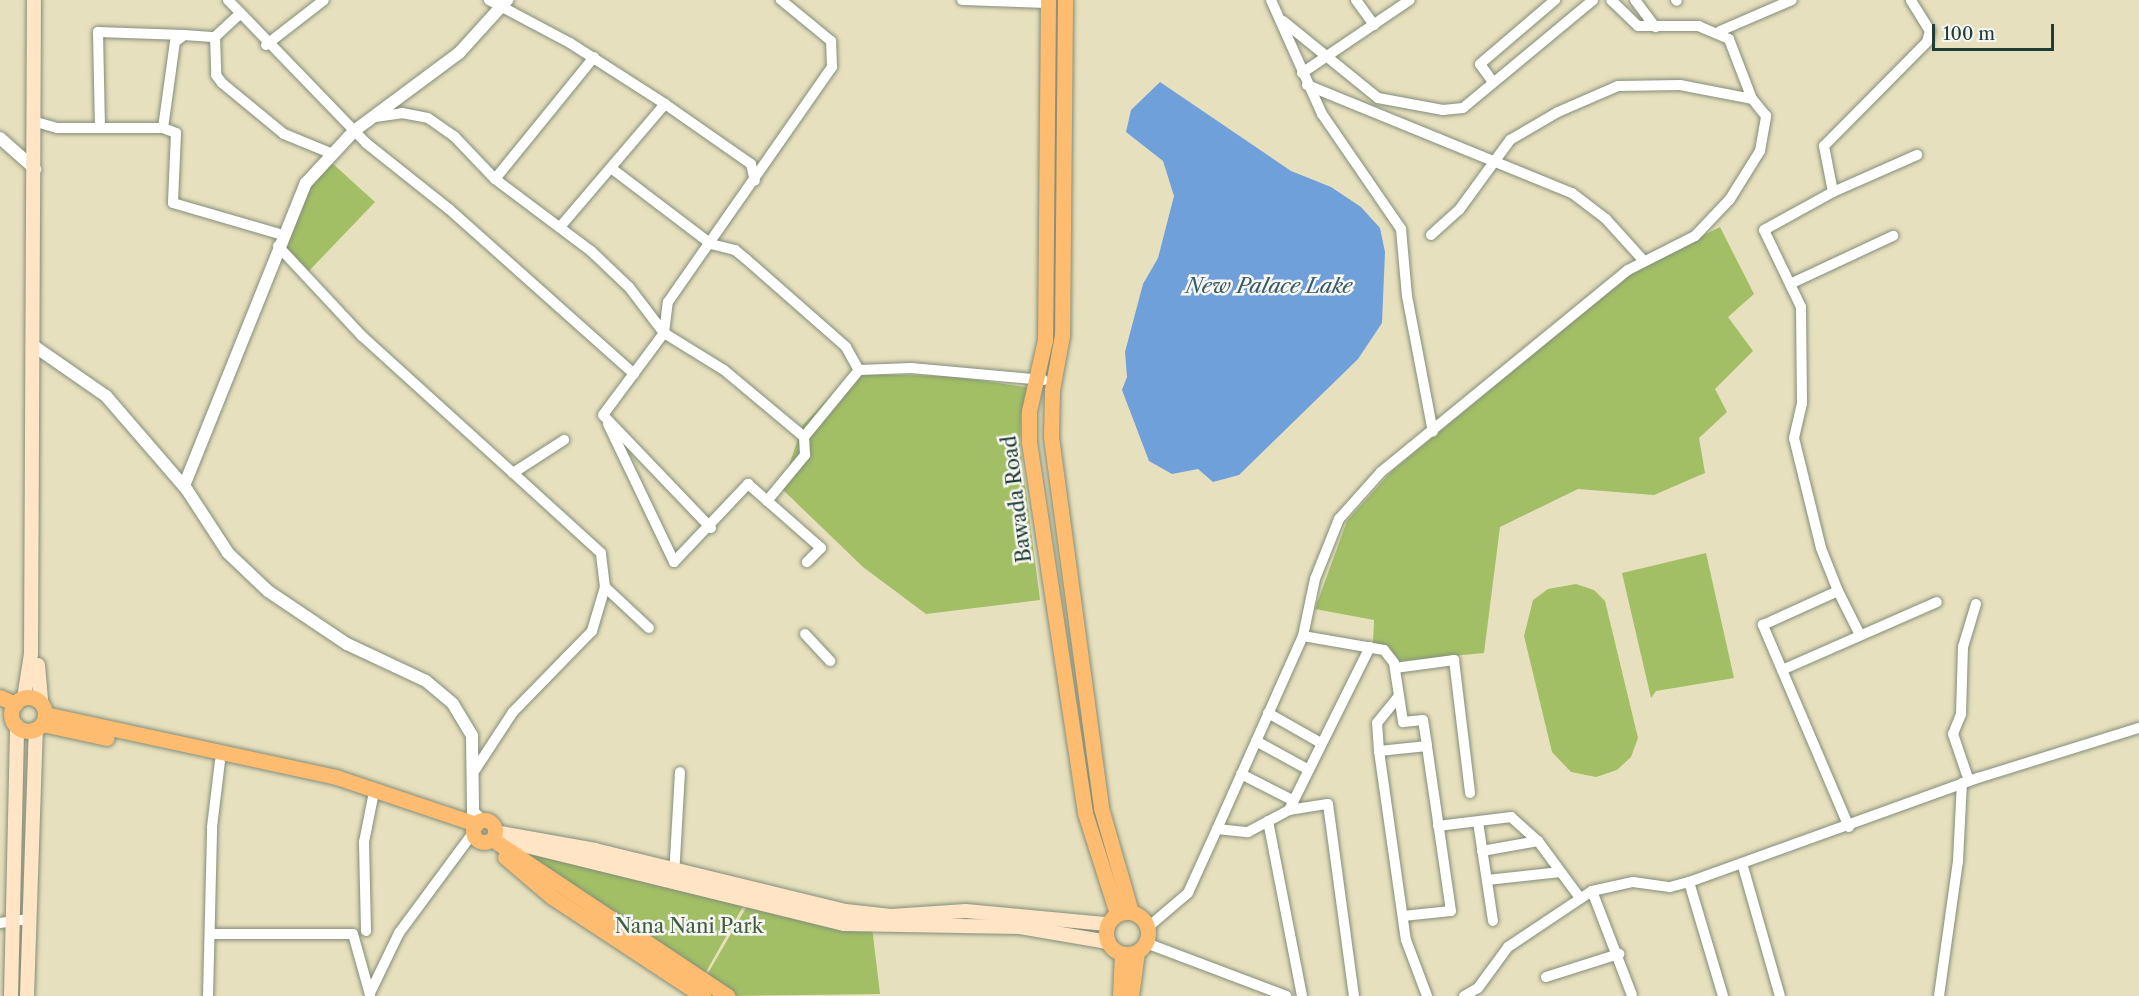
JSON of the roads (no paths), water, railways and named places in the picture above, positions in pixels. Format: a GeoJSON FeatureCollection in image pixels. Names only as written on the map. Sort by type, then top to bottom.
{"type":"FeatureCollection","features":[{"type":"Feature","properties":{"kind":"main road"},"geometry":{"type":"LineString","coordinates":[[27,996],[28,919],[41,718],[35,533],[38,216],[33,209],[36,122],[34,0]]}},
{"type":"Feature","properties":{"kind":"main road"},"geometry":{"type":"LineString","coordinates":[[1065,0],[1062,335],[1045,380],[1068,591],[1101,808],[1119,917],[1138,944],[1131,996]]}},
{"type":"Feature","properties":{"kind":"main road","name":"Bawada Road"},"geometry":{"type":"LineString","coordinates":[[1048,2],[1045,380],[1029,442],[1048,597],[1069,684],[1085,813],[1119,917]]}},
{"type":"Feature","properties":{"kind":"main road"},"geometry":{"type":"LineString","coordinates":[[11,996],[7,922],[13,710],[31,654],[27,531],[37,346]]}},
{"type":"Feature","properties":{"kind":"main road"},"geometry":{"type":"LineString","coordinates":[[0,697],[13,710],[41,718],[373,797],[476,826]]}},
{"type":"Feature","properties":{"kind":"main road"},"geometry":{"type":"LineString","coordinates":[[13,710],[41,718],[336,777],[476,826]]}},
{"type":"Feature","properties":{"kind":"main road"},"geometry":{"type":"LineString","coordinates":[[476,826],[478,841],[492,838],[846,911],[891,916],[966,911],[1119,917]]}},
{"type":"Feature","properties":{"kind":"main road"},"geometry":{"type":"LineString","coordinates":[[492,838],[552,897],[704,996]]}},
{"type":"Feature","properties":{"kind":"main road"},"geometry":{"type":"LineString","coordinates":[[492,838],[727,996]]}},
{"type":"Feature","properties":{"kind":"main road"},"geometry":{"type":"LineString","coordinates":[[674,876],[844,924],[999,926],[1108,942],[1138,944]]}},
{"type":"Feature","properties":{"kind":"main road"},"geometry":{"type":"LineString","coordinates":[[1108,942],[1119,917]]}},
{"type":"Feature","properties":{"kind":"main road"},"geometry":{"type":"LineString","coordinates":[[1120,996],[1138,944]]}},
{"type":"Feature","properties":{"kind":"street"},"geometry":{"type":"LineString","coordinates":[[228,0],[266,45],[291,60],[354,132],[634,375]]}},
{"type":"Feature","properties":{"kind":"street"},"geometry":{"type":"LineString","coordinates":[[266,45],[324,0]]}},
{"type":"Feature","properties":{"kind":"street"},"geometry":{"type":"LineString","coordinates":[[489,0],[504,4],[594,57],[665,104],[751,164],[755,181]]}},
{"type":"Feature","properties":{"kind":"street"},"geometry":{"type":"LineString","coordinates":[[962,0],[1048,2]]}},
{"type":"Feature","properties":{"kind":"street"},"geometry":{"type":"LineString","coordinates":[[1271,0],[1307,85],[1337,140],[1401,229],[1407,297],[1433,432]]}},
{"type":"Feature","properties":{"kind":"street"},"geometry":{"type":"LineString","coordinates":[[1356,0],[1374,25]]}},
{"type":"Feature","properties":{"kind":"street"},"geometry":{"type":"LineString","coordinates":[[1302,73],[1410,0]]}},
{"type":"Feature","properties":{"kind":"street"},"geometry":{"type":"LineString","coordinates":[[1493,82],[1480,64],[1554,0]]}},
{"type":"Feature","properties":{"kind":"street"},"geometry":{"type":"LineString","coordinates":[[1279,18],[1325,58],[1378,98],[1443,110],[1463,108],[1593,0]]}},
{"type":"Feature","properties":{"kind":"street"},"geometry":{"type":"LineString","coordinates":[[1611,0],[1638,26],[1720,31],[1792,0]]}},
{"type":"Feature","properties":{"kind":"street"},"geometry":{"type":"LineString","coordinates":[[1635,0],[1654,27]]}},
{"type":"Feature","properties":{"kind":"street"},"geometry":{"type":"LineString","coordinates":[[1833,192],[1824,146],[1927,42],[1930,31],[1911,0]]}},
{"type":"Feature","properties":{"kind":"street"},"geometry":{"type":"LineString","coordinates":[[603,415],[664,333],[668,302],[755,181],[832,67],[831,41],[784,1]]}},
{"type":"Feature","properties":{"kind":"street"},"geometry":{"type":"LineString","coordinates":[[184,486],[250,328],[280,240],[306,183],[354,132],[459,53],[504,4]]}},
{"type":"Feature","properties":{"kind":"street"},"geometry":{"type":"LineString","coordinates":[[100,128],[98,32],[215,37],[241,13]]}},
{"type":"Feature","properties":{"kind":"street"},"geometry":{"type":"LineString","coordinates":[[1286,996],[1138,944],[1188,893],[1303,636],[1315,579],[1339,519],[1381,472],[1643,260],[1695,236],[1746,175],[1760,151],[1766,116],[1752,99],[1736,48],[1720,31]]}},
{"type":"Feature","properties":{"kind":"street"},"geometry":{"type":"LineString","coordinates":[[163,128],[175,42],[184,35]]}},
{"type":"Feature","properties":{"kind":"street"},"geometry":{"type":"LineString","coordinates":[[215,37],[216,75],[222,83],[284,134],[333,154]]}},
{"type":"Feature","properties":{"kind":"street"},"geometry":{"type":"LineString","coordinates":[[495,179],[594,57]]}},
{"type":"Feature","properties":{"kind":"street"},"geometry":{"type":"LineString","coordinates":[[1307,85],[1493,163],[1572,193],[1606,219],[1643,260]]}},
{"type":"Feature","properties":{"kind":"street"},"geometry":{"type":"LineString","coordinates":[[1431,235],[1459,210],[1509,140],[1618,86],[1680,85],[1752,99]]}},
{"type":"Feature","properties":{"kind":"street"},"geometry":{"type":"LineString","coordinates":[[560,227],[665,104]]}},
{"type":"Feature","properties":{"kind":"street"},"geometry":{"type":"LineString","coordinates":[[375,117],[402,113],[428,118],[495,179],[560,227],[629,287],[664,333],[724,370],[804,437]]}},
{"type":"Feature","properties":{"kind":"street"},"geometry":{"type":"LineString","coordinates":[[36,122],[100,128],[163,128],[176,133],[173,203],[280,240],[362,336],[601,553],[605,587],[592,631],[513,712],[475,770]]}},
{"type":"Feature","properties":{"kind":"street"},"geometry":{"type":"LineString","coordinates":[[0,138],[35,169]]}},
{"type":"Feature","properties":{"kind":"street"},"geometry":{"type":"LineString","coordinates":[[1860,636],[1838,591],[1821,548],[1794,438],[1802,403],[1801,307],[1764,230],[1833,192],[1917,155]]}},
{"type":"Feature","properties":{"kind":"street"},"geometry":{"type":"LineString","coordinates":[[611,168],[711,244],[746,259],[846,347],[859,370]]}},
{"type":"Feature","properties":{"kind":"street"},"geometry":{"type":"LineString","coordinates":[[1790,284],[1893,236]]}},
{"type":"Feature","properties":{"kind":"street"},"geometry":{"type":"LineString","coordinates":[[37,346],[105,396],[184,486],[220,543],[268,591],[347,644],[426,681],[453,704],[472,735],[475,770],[473,812],[476,826],[399,933],[370,995]]}},
{"type":"Feature","properties":{"kind":"street"},"geometry":{"type":"LineString","coordinates":[[767,501],[805,455],[804,437],[859,370],[911,368],[1045,380]]}},
{"type":"Feature","properties":{"kind":"street"},"geometry":{"type":"LineString","coordinates":[[603,415],[711,528]]}},
{"type":"Feature","properties":{"kind":"street"},"geometry":{"type":"LineString","coordinates":[[603,415],[674,562],[711,528],[748,484],[821,548],[807,562]]}},
{"type":"Feature","properties":{"kind":"street"},"geometry":{"type":"LineString","coordinates":[[513,473],[564,440]]}},
{"type":"Feature","properties":{"kind":"street"},"geometry":{"type":"LineString","coordinates":[[605,587],[649,628]]}},
{"type":"Feature","properties":{"kind":"street"},"geometry":{"type":"LineString","coordinates":[[1838,591],[1763,625],[1849,827]]}},
{"type":"Feature","properties":{"kind":"street"},"geometry":{"type":"LineString","coordinates":[[1782,670],[1937,602]]}},
{"type":"Feature","properties":{"kind":"street"},"geometry":{"type":"LineString","coordinates":[[1940,996],[1966,782],[1953,734],[1961,714],[1963,647],[1976,604]]}},
{"type":"Feature","properties":{"kind":"street"},"geometry":{"type":"LineString","coordinates":[[805,634],[830,661]]}},
{"type":"Feature","properties":{"kind":"street"},"geometry":{"type":"LineString","coordinates":[[1303,636],[1384,650],[1395,668],[1403,722],[1423,720],[1451,911],[1402,916]]}},
{"type":"Feature","properties":{"kind":"street"},"geometry":{"type":"LineString","coordinates":[[1292,806],[1370,647]]}},
{"type":"Feature","properties":{"kind":"street"},"geometry":{"type":"LineString","coordinates":[[1395,668],[1454,660],[1470,793]]}},
{"type":"Feature","properties":{"kind":"street"},"geometry":{"type":"LineString","coordinates":[[1398,697],[1377,723],[1379,751],[1402,916],[1427,996]]}},
{"type":"Feature","properties":{"kind":"street"},"geometry":{"type":"LineString","coordinates":[[1268,713],[1321,743]]}},
{"type":"Feature","properties":{"kind":"street"},"geometry":{"type":"LineString","coordinates":[[1466,996],[1478,988],[1508,947],[1592,891],[1633,882],[1670,887],[1689,882],[1849,827],[1966,782],[2139,728]]}},
{"type":"Feature","properties":{"kind":"street"},"geometry":{"type":"LineString","coordinates":[[1256,741],[1309,770]]}},
{"type":"Feature","properties":{"kind":"street"},"geometry":{"type":"LineString","coordinates":[[1379,751],[1427,746]]}},
{"type":"Feature","properties":{"kind":"street"},"geometry":{"type":"LineString","coordinates":[[208,996],[212,812],[220,761]]}},
{"type":"Feature","properties":{"kind":"street"},"geometry":{"type":"LineString","coordinates":[[674,876],[680,772]]}},
{"type":"Feature","properties":{"kind":"street"},"geometry":{"type":"LineString","coordinates":[[1241,774],[1292,806]]}},
{"type":"Feature","properties":{"kind":"street"},"geometry":{"type":"LineString","coordinates":[[366,931],[364,843],[373,797]]}},
{"type":"Feature","properties":{"kind":"street"},"geometry":{"type":"LineString","coordinates":[[1217,829],[1248,832],[1292,806],[1328,804],[1354,996]]}},
{"type":"Feature","properties":{"kind":"street"},"geometry":{"type":"LineString","coordinates":[[1438,826],[1511,817],[1538,841],[1580,898]]}},
{"type":"Feature","properties":{"kind":"street"},"geometry":{"type":"LineString","coordinates":[[1268,821],[1302,996]]}},
{"type":"Feature","properties":{"kind":"street"},"geometry":{"type":"LineString","coordinates":[[1478,822],[1492,921]]}},
{"type":"Feature","properties":{"kind":"street"},"geometry":{"type":"LineString","coordinates":[[1482,851],[1538,841]]}},
{"type":"Feature","properties":{"kind":"street"},"geometry":{"type":"LineString","coordinates":[[1742,863],[1780,996]]}},
{"type":"Feature","properties":{"kind":"street"},"geometry":{"type":"LineString","coordinates":[[1487,880],[1561,872]]}},
{"type":"Feature","properties":{"kind":"street"},"geometry":{"type":"LineString","coordinates":[[1689,882],[1723,996]]}},
{"type":"Feature","properties":{"kind":"street"},"geometry":{"type":"LineString","coordinates":[[1592,891],[1618,954],[1632,996]]}},
{"type":"Feature","properties":{"kind":"street"},"geometry":{"type":"LineString","coordinates":[[7,922],[28,919]]}},
{"type":"Feature","properties":{"kind":"street"},"geometry":{"type":"LineString","coordinates":[[210,934],[353,934],[370,995]]}},
{"type":"Feature","properties":{"kind":"street"},"geometry":{"type":"LineString","coordinates":[[1546,977],[1618,954]]}},
{"type":"Feature","properties":{"kind":"water","name":"New Palace Lake"},"geometry":{"type":"Polygon","coordinates":[[[1160,82],[1291,171],[1331,187],[1361,207],[1380,228],[1385,252],[1382,323],[1358,359],[1239,475],[1213,482],[1198,469],[1172,474],[1149,461],[1122,390],[1127,377],[1125,352],[1143,284],[1158,258],[1174,196],[1163,161],[1126,132],[1131,110],[1160,82]]]}},
{"type":"Feature","properties":{"kind":"park label","name":"Nana Nani Park"},"geometry":{"type":"Point","coordinates":[689,926]}}]}
